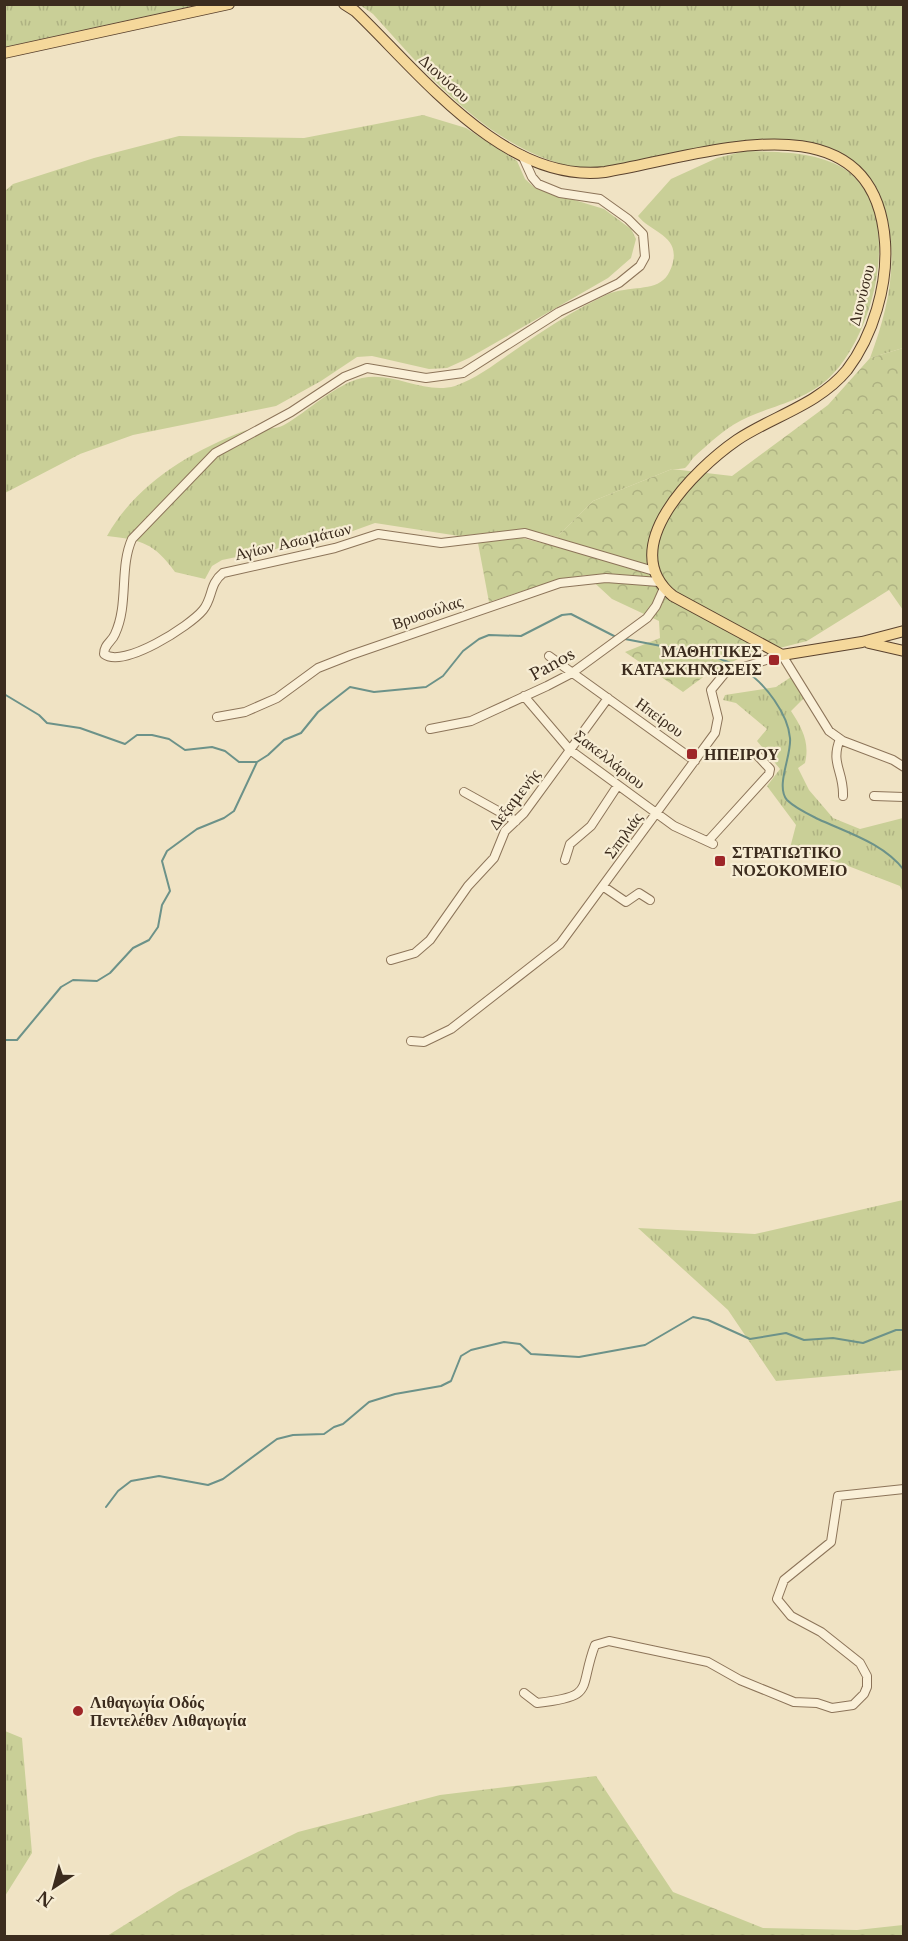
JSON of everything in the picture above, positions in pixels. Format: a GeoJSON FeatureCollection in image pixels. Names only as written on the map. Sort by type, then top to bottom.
{"type":"FeatureCollection","features":[{"type":"Feature","properties":{"kind":"main road"},"geometry":{"type":"LineString","coordinates":[[4,53],[229,4]]}},
{"type":"Feature","properties":{"kind":"main road","name":"Διονύσου"},"geometry":{"type":"LineString","coordinates":[[344,4],[360,15],[435,92],[488,134],[522,155],[556,170],[591,174],[742,145],[813,148],[843,158],[860,172],[870,186],[881,216],[885,246],[884,276],[876,310],[860,351],[842,375],[826,390],[735,441],[692,480],[658,526],[652,548],[654,571],[661,585],[687,605],[782,654]]}},
{"type":"Feature","properties":{"kind":"main road"},"geometry":{"type":"LineString","coordinates":[[782,654],[862,642],[899,633]]}},
{"type":"Feature","properties":{"kind":"main road"},"geometry":{"type":"LineString","coordinates":[[899,633],[894,645],[902,650]]}},
{"type":"Feature","properties":{"kind":"main road"},"geometry":{"type":"LineString","coordinates":[[862,642],[902,650]]}},
{"type":"Feature","properties":{"kind":"street","name":"Αγίων Ασωμάτων"},"geometry":{"type":"LineString","coordinates":[[522,155],[532,177],[538,184],[560,193],[600,200],[616,209],[637,227],[643,234],[645,247],[645,257],[640,266],[619,283],[559,312],[463,373],[426,378],[367,368],[344,377],[291,412],[279,416],[215,453],[132,539],[128,549],[122,603],[115,635],[104,651],[108,657],[117,658],[142,651],[198,615],[206,606],[213,583],[223,573],[335,548],[378,534],[441,543],[525,533],[654,571]]}},
{"type":"Feature","properties":{"kind":"street","name":"Βρυσούλας"},"geometry":{"type":"LineString","coordinates":[[217,717],[245,712],[277,698],[318,668],[351,655],[560,584],[606,578],[661,585]]}},
{"type":"Feature","properties":{"kind":"street","name":"Panos"},"geometry":{"type":"LineString","coordinates":[[430,729],[471,722],[572,673],[647,618],[656,606],[661,585]]}},
{"type":"Feature","properties":{"kind":"street","name":"Σπηλιάς"},"geometry":{"type":"LineString","coordinates":[[411,1041],[424,1042],[451,1029],[560,944],[695,761],[717,726],[717,710],[710,695],[713,685],[733,670],[782,654]]}},
{"type":"Feature","properties":{"kind":"street"},"geometry":{"type":"LineString","coordinates":[[782,654],[829,731],[840,739],[893,760],[903,767]]}},
{"type":"Feature","properties":{"kind":"street","name":"Ηπείρου"},"geometry":{"type":"LineString","coordinates":[[549,656],[695,761]]}},
{"type":"Feature","properties":{"kind":"street","name":"Σακελλάριου"},"geometry":{"type":"LineString","coordinates":[[525,696],[570,750],[681,830],[711,842],[769,774],[770,769],[757,755]]}},
{"type":"Feature","properties":{"kind":"street","name":"Δεξαμενής"},"geometry":{"type":"LineString","coordinates":[[391,960],[415,953],[430,940],[468,886],[488,866],[505,831],[516,821],[608,698]]}},
{"type":"Feature","properties":{"kind":"street"},"geometry":{"type":"LineString","coordinates":[[840,739],[835,759],[842,776],[843,796]]}},
{"type":"Feature","properties":{"kind":"street"},"geometry":{"type":"LineString","coordinates":[[565,860],[570,844],[591,826],[618,785]]}},
{"type":"Feature","properties":{"kind":"street"},"geometry":{"type":"LineString","coordinates":[[464,792],[516,821]]}},
{"type":"Feature","properties":{"kind":"street"},"geometry":{"type":"LineString","coordinates":[[874,796],[903,797]]}},
{"type":"Feature","properties":{"kind":"street"},"geometry":{"type":"LineString","coordinates":[[604,887],[626,902],[639,893],[650,900]]}},
{"type":"Feature","properties":{"kind":"street"},"geometry":{"type":"LineString","coordinates":[[524,1693],[537,1703],[574,1696],[581,1691],[588,1677],[595,1645],[609,1641],[708,1662],[740,1680],[794,1702],[817,1703],[832,1708],[853,1705],[867,1688],[864,1669],[821,1632],[782,1608],[777,1599],[778,1592],[784,1580],[831,1542],[838,1496],[903,1489]]}},
{"type":"Feature","properties":{"kind":"green space"},"geometry":{"type":"Polygon","coordinates":[[[5,4],[197,4],[197,5],[5,47],[5,4]]]}},
{"type":"Feature","properties":{"kind":"green space"},"geometry":{"type":"Polygon","coordinates":[[[360,5],[903,5],[903,348],[870,358],[888,297],[892,256],[890,236],[879,195],[860,167],[835,150],[805,141],[771,139],[701,147],[608,168],[592,170],[576,168],[544,158],[488,127],[463,108],[373,14],[360,5]]]}},
{"type":"Feature","properties":{"kind":"green space"},"geometry":{"type":"Polygon","coordinates":[[[423,115],[466,128],[517,161],[525,179],[535,188],[604,209],[631,229],[636,239],[631,258],[608,278],[469,358],[447,368],[429,369],[372,356],[357,357],[321,381],[276,406],[133,435],[80,454],[5,493],[5,191],[13,184],[94,158],[179,136],[304,138],[423,115]]]}},
{"type":"Feature","properties":{"kind":"green space"},"geometry":{"type":"Polygon","coordinates":[[[745,151],[808,155],[843,168],[863,187],[874,212],[879,241],[877,272],[871,303],[860,332],[846,357],[830,377],[795,399],[733,425],[694,457],[685,468],[672,469],[593,501],[557,537],[524,529],[459,536],[375,523],[339,536],[222,560],[212,566],[205,579],[175,572],[160,555],[146,545],[129,539],[107,536],[119,517],[149,485],[185,460],[224,439],[244,431],[284,425],[332,392],[362,378],[386,378],[432,388],[464,383],[481,374],[553,324],[600,298],[614,292],[648,287],[660,282],[666,278],[673,262],[672,246],[668,240],[638,216],[671,179],[717,158],[745,151]]]}},
{"type":"Feature","properties":{"kind":"green space"},"geometry":{"type":"Polygon","coordinates":[[[903,348],[903,610],[889,590],[807,641],[740,658],[706,675],[683,692],[625,652],[660,638],[659,621],[612,599],[586,575],[557,580],[489,602],[478,543],[522,538],[554,546],[557,537],[593,501],[672,469],[732,476],[828,405],[870,358],[903,348]]]}},
{"type":"Feature","properties":{"kind":"green space"},"geometry":{"type":"Polygon","coordinates":[[[791,677],[805,697],[791,711],[802,729],[806,742],[805,763],[798,768],[809,790],[833,818],[860,829],[903,818],[903,893],[900,886],[843,864],[790,848],[796,825],[767,786],[780,769],[757,741],[767,729],[736,703],[723,700],[725,695],[776,687],[791,677]]]}},
{"type":"Feature","properties":{"kind":"green space"},"geometry":{"type":"Polygon","coordinates":[[[903,1200],[903,1370],[776,1381],[728,1310],[638,1228],[755,1234],[903,1200]]]}},
{"type":"Feature","properties":{"kind":"green space"},"geometry":{"type":"Polygon","coordinates":[[[5,1731],[22,1738],[32,1853],[5,1896],[5,1731]]]}},
{"type":"Feature","properties":{"kind":"green space"},"geometry":{"type":"Polygon","coordinates":[[[596,1776],[673,1892],[763,1928],[857,1930],[903,1925],[903,1936],[107,1936],[179,1891],[298,1832],[440,1795],[596,1776]]]}},
{"type":"Feature","properties":{"kind":"waterway"},"geometry":{"type":"LineString","coordinates":[[4,694],[39,715],[47,723],[80,728],[125,744],[137,735],[152,735],[169,739],[185,750],[212,747],[225,751],[239,762],[257,762],[284,740],[301,733],[318,712],[350,687],[374,692],[426,687],[443,676],[463,651],[479,639],[489,635],[521,636],[562,615],[571,614],[616,637]]}},
{"type":"Feature","properties":{"kind":"waterway"},"geometry":{"type":"LineString","coordinates":[[625,639],[713,656],[738,666]]}},
{"type":"Feature","properties":{"kind":"waterway"},"geometry":{"type":"LineString","coordinates":[[745,671],[768,691],[785,719],[790,738],[783,779],[784,794],[787,800],[810,815],[875,846],[896,861],[904,870]]}},
{"type":"Feature","properties":{"kind":"waterway"},"geometry":{"type":"LineString","coordinates":[[4,1040],[17,1040],[61,987],[73,980],[97,981],[110,973],[133,948],[149,940],[158,927],[162,905],[170,891],[162,861],[167,851],[197,829],[224,818],[234,811],[257,762]]}},
{"type":"Feature","properties":{"kind":"waterway"},"geometry":{"type":"LineString","coordinates":[[106,1507],[118,1491],[131,1481],[159,1476],[208,1485],[223,1479],[277,1439],[293,1435],[324,1434],[343,1424],[369,1402],[395,1394],[441,1386],[451,1381],[461,1356],[471,1350],[504,1342],[520,1344],[531,1354],[579,1357],[645,1345],[693,1317],[708,1320],[750,1339],[786,1333],[804,1340],[833,1338],[863,1343],[896,1330],[904,1330]]}},
{"type":"Feature","properties":{"kind":"place","name":"ΜΑΘΗΤΙΚΕΣ ΚΑΤΑΣΚΗΝΏΣΕΙΣ"},"geometry":{"type":"Point","coordinates":[774,660]}},
{"type":"Feature","properties":{"kind":"place","name":"ΗΠΕΙΡΟΥ"},"geometry":{"type":"Point","coordinates":[692,754]}},
{"type":"Feature","properties":{"kind":"place","name":"ΣΤΡΑΤΙΩΤΙΚΟ ΝΟΣΟΚΟΜΕΙΟ"},"geometry":{"type":"Point","coordinates":[720,861]}},
{"type":"Feature","properties":{"kind":"place","name":"Λιθαγωγία Οδός Πεντελέθεν Λιθαγωγία"},"geometry":{"type":"Point","coordinates":[78,1711]}}]}
